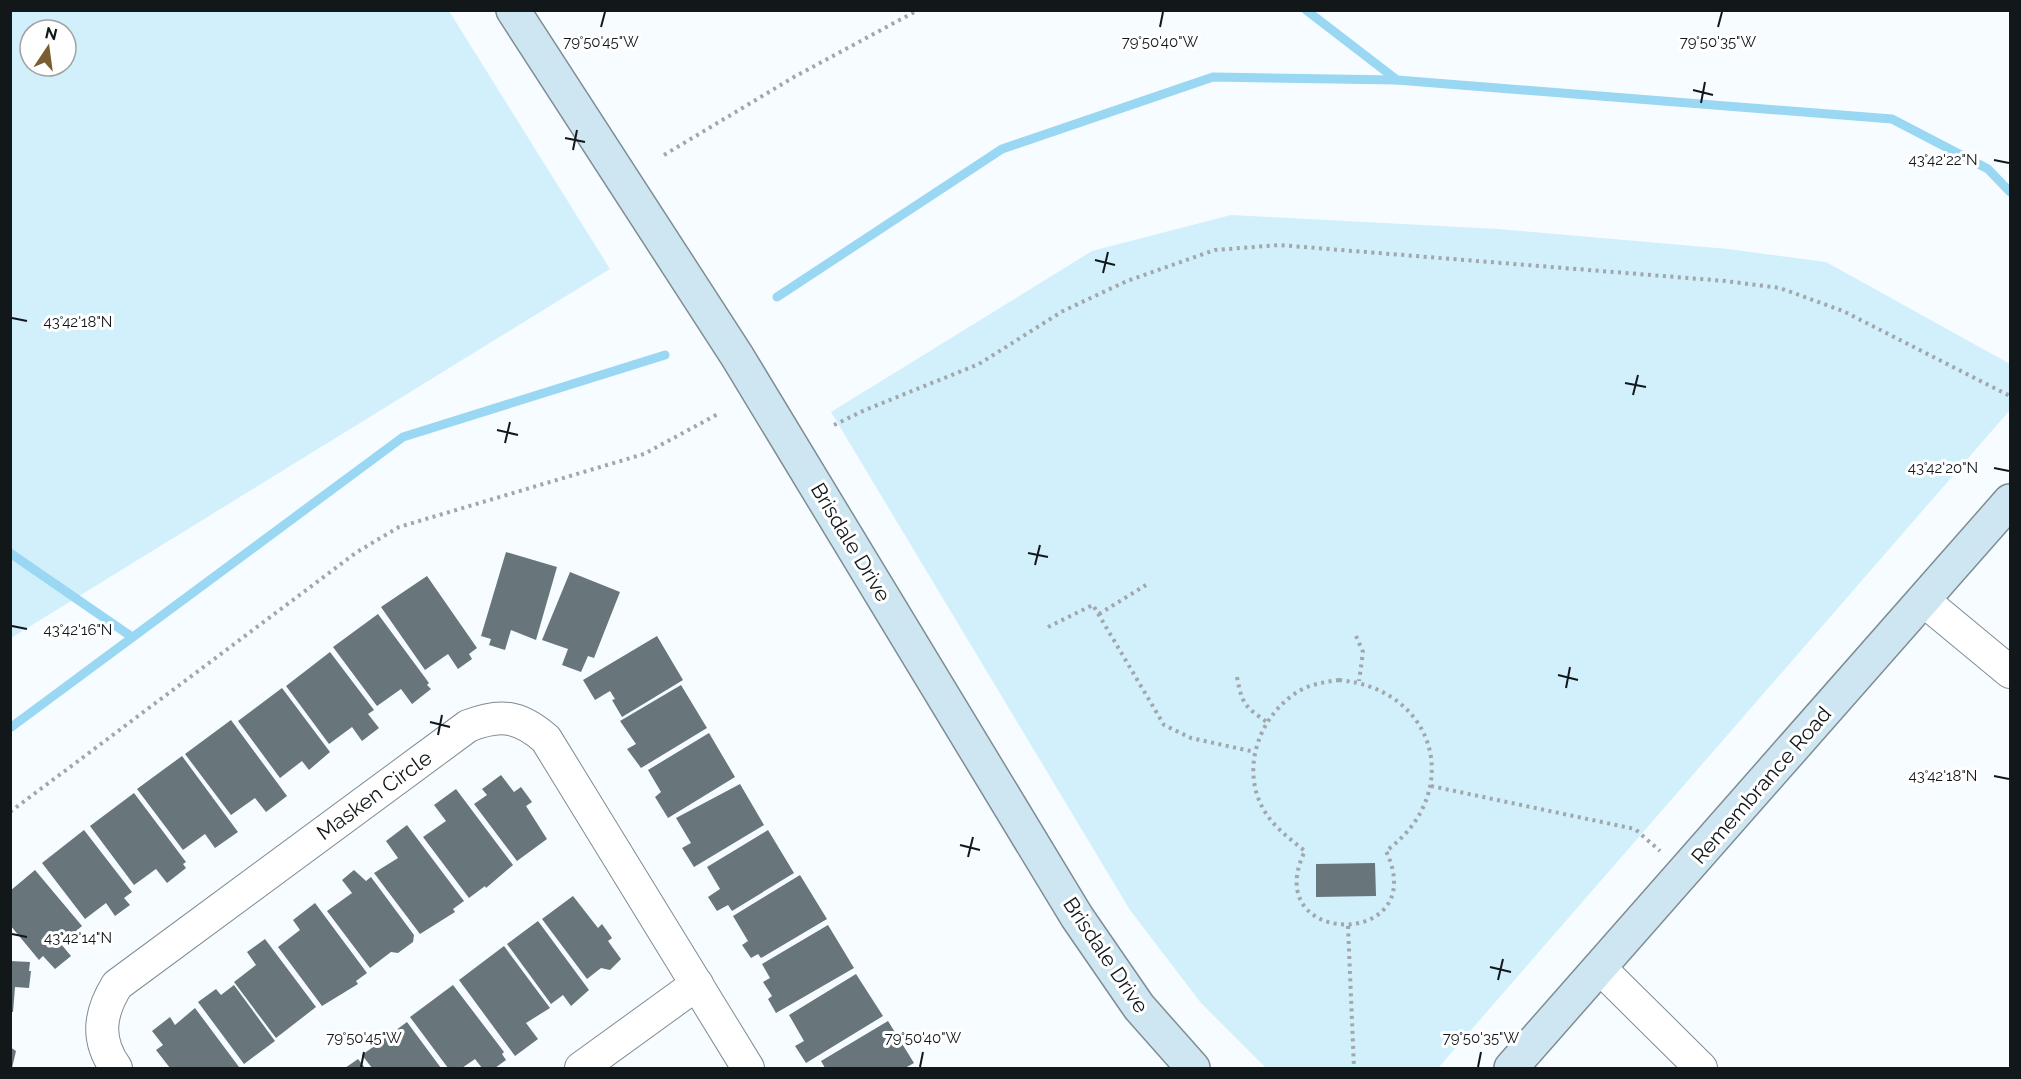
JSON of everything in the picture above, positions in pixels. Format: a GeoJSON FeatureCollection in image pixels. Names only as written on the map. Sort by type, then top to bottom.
{"type":"FeatureCollection","features":[{"type":"Feature","properties":{"kind":"street","name":"Brisdale Drive"},"geometry":{"type":"LineString","coordinates":[[513,10],[737,356],[1077,917],[1139,1007],[1193,1068]]}},
{"type":"Feature","properties":{"kind":"street","name":"Remembrance Road"},"geometry":{"type":"LineString","coordinates":[[1511,1068],[2010,501]]}},
{"type":"Feature","properties":{"kind":"street"},"geometry":{"type":"LineString","coordinates":[[1923,600],[2010,672]]}},
{"type":"Feature","properties":{"kind":"street","name":"Masken Circle"},"geometry":{"type":"LineString","coordinates":[[116,1068],[105,1053],[100,1036],[102,1017],[117,985],[468,726],[488,718],[529,723],[546,739],[748,1068]]}},
{"type":"Feature","properties":{"kind":"street"},"geometry":{"type":"LineString","coordinates":[[1600,968],[1701,1068]]}},
{"type":"Feature","properties":{"kind":"street"},"geometry":{"type":"LineString","coordinates":[[581,1068],[697,984]]}},
{"type":"Feature","properties":{"kind":"path"},"geometry":{"type":"LineString","coordinates":[[664,155],[794,77],[918,10]]}},
{"type":"Feature","properties":{"kind":"path"},"geometry":{"type":"LineString","coordinates":[[834,425],[979,364],[1063,311],[1127,281],[1215,250],[1279,245],[1725,280],[1780,288],[1843,311],[2010,396]]}},
{"type":"Feature","properties":{"kind":"path"},"geometry":{"type":"LineString","coordinates":[[10,812],[348,559],[399,527],[644,454],[718,414]]}},
{"type":"Feature","properties":{"kind":"path"},"geometry":{"type":"LineString","coordinates":[[1099,614],[1146,585]]}},
{"type":"Feature","properties":{"kind":"path"},"geometry":{"type":"LineString","coordinates":[[1048,627],[1093,605],[1164,725],[1191,738],[1255,752]]}},
{"type":"Feature","properties":{"kind":"path"},"geometry":{"type":"LineString","coordinates":[[1356,636],[1363,652],[1359,682]]}},
{"type":"Feature","properties":{"kind":"path"},"geometry":{"type":"LineString","coordinates":[[1237,677],[1241,701],[1267,722]]}},
{"type":"Feature","properties":{"kind":"path"},"geometry":{"type":"LineString","coordinates":[[1339,680],[1359,682],[1378,688],[1395,698],[1421,728],[1432,766],[1431,786],[1426,806],[1416,824],[1386,852],[1392,865],[1394,879],[1392,893],[1385,906],[1363,924],[1348,926],[1322,920],[1303,902],[1297,876],[1305,850],[1275,826],[1264,810],[1257,792],[1254,772],[1255,752],[1267,722],[1284,702],[1300,690],[1339,680]]}},
{"type":"Feature","properties":{"kind":"path"},"geometry":{"type":"LineString","coordinates":[[1431,786],[1635,829],[1684,872]]}},
{"type":"Feature","properties":{"kind":"path"},"geometry":{"type":"LineString","coordinates":[[1348,926],[1354,1068]]}},
{"type":"Feature","properties":{"kind":"shaded area"},"geometry":{"type":"Polygon","coordinates":[[[11,10],[449,11],[610,269],[11,638],[11,10]]]}},
{"type":"Feature","properties":{"kind":"shaded area"},"geometry":{"type":"Polygon","coordinates":[[[1231,215],[1498,229],[1728,249],[1826,262],[2010,364],[2010,410],[1438,1068],[1266,1068],[1201,1003],[1130,910],[831,412],[1092,251],[1231,215]]]}},
{"type":"Feature","properties":{"kind":"building"},"geometry":{"type":"Polygon","coordinates":[[[506,552],[557,567],[536,640],[511,630],[505,650],[489,645],[491,639],[481,636],[506,552]]]}},
{"type":"Feature","properties":{"kind":"building"},"geometry":{"type":"Polygon","coordinates":[[[570,572],[620,592],[594,658],[588,656],[581,672],[562,665],[568,649],[542,640],[570,572]]]}},
{"type":"Feature","properties":{"kind":"building"},"geometry":{"type":"Polygon","coordinates":[[[427,576],[477,648],[469,654],[472,659],[458,669],[448,654],[425,670],[381,607],[427,576]]]}},
{"type":"Feature","properties":{"kind":"building"},"geometry":{"type":"Polygon","coordinates":[[[378,614],[429,683],[427,685],[431,689],[412,704],[401,689],[377,706],[333,647],[378,614]]]}},
{"type":"Feature","properties":{"kind":"building"},"geometry":{"type":"Polygon","coordinates":[[[657,636],[683,680],[622,717],[612,700],[615,699],[610,691],[595,700],[583,680],[657,636]]]}},
{"type":"Feature","properties":{"kind":"building"},"geometry":{"type":"Polygon","coordinates":[[[330,652],[374,710],[368,714],[379,728],[362,741],[352,727],[329,744],[286,686],[330,652]]]}},
{"type":"Feature","properties":{"kind":"building"},"geometry":{"type":"Polygon","coordinates":[[[681,685],[707,728],[641,768],[627,749],[636,744],[620,721],[681,685]]]}},
{"type":"Feature","properties":{"kind":"building"},"geometry":{"type":"Polygon","coordinates":[[[282,688],[330,752],[309,770],[302,761],[280,778],[238,721],[282,688]]]}},
{"type":"Feature","properties":{"kind":"building"},"geometry":{"type":"Polygon","coordinates":[[[231,720],[287,796],[266,812],[255,798],[231,815],[185,754],[231,720]]]}},
{"type":"Feature","properties":{"kind":"building"},"geometry":{"type":"Polygon","coordinates":[[[709,733],[735,777],[668,818],[655,797],[661,792],[648,770],[709,733]]]}},
{"type":"Feature","properties":{"kind":"building"},"geometry":{"type":"Polygon","coordinates":[[[182,756],[238,832],[215,848],[205,834],[183,850],[137,789],[182,756]]]}},
{"type":"Feature","properties":{"kind":"building"},"geometry":{"type":"Polygon","coordinates":[[[501,775],[514,792],[521,787],[532,802],[526,806],[547,839],[517,861],[474,804],[487,795],[482,789],[501,775]]]}},
{"type":"Feature","properties":{"kind":"building"},"geometry":{"type":"Polygon","coordinates":[[[740,784],[764,825],[694,867],[682,848],[691,843],[676,818],[740,784]]]}},
{"type":"Feature","properties":{"kind":"building"},"geometry":{"type":"Polygon","coordinates":[[[456,789],[513,865],[486,888],[485,886],[469,898],[423,837],[446,821],[434,805],[456,789]]]}},
{"type":"Feature","properties":{"kind":"building"},"geometry":{"type":"Polygon","coordinates":[[[134,793],[186,862],[183,864],[186,868],[167,883],[156,869],[134,885],[90,826],[134,793]]]}},
{"type":"Feature","properties":{"kind":"building"},"geometry":{"type":"Polygon","coordinates":[[[407,825],[464,901],[453,909],[455,912],[420,934],[374,873],[398,858],[386,841],[407,825]]]}},
{"type":"Feature","properties":{"kind":"building"},"geometry":{"type":"Polygon","coordinates":[[[84,830],[132,892],[124,898],[130,905],[115,916],[106,903],[85,919],[42,863],[84,830]]]}},
{"type":"Feature","properties":{"kind":"building"},"geometry":{"type":"Polygon","coordinates":[[[768,830],[794,873],[732,911],[728,905],[717,911],[708,897],[720,889],[707,867],[768,830]]]}},
{"type":"Feature","properties":{"kind":"building"},"geometry":{"type":"Polygon","coordinates":[[[1375,863],[1376,896],[1316,897],[1316,864],[1375,863]]]}},
{"type":"Feature","properties":{"kind":"building"},"geometry":{"type":"Polygon","coordinates":[[[35,870],[82,926],[61,944],[71,956],[55,969],[43,956],[39,960],[10,925],[10,891],[35,870]]]}},
{"type":"Feature","properties":{"kind":"building"},"geometry":{"type":"Polygon","coordinates":[[[354,870],[366,881],[371,877],[414,935],[413,942],[398,953],[391,952],[370,968],[327,911],[352,893],[342,880],[354,870]]]}},
{"type":"Feature","properties":{"kind":"building"},"geometry":{"type":"Polygon","coordinates":[[[800,875],[827,919],[761,958],[758,954],[751,958],[742,945],[748,941],[733,916],[800,875]]]}},
{"type":"Feature","properties":{"kind":"building"},"geometry":{"type":"Polygon","coordinates":[[[573,896],[598,928],[602,924],[612,938],[608,941],[621,959],[610,970],[601,968],[587,979],[542,919],[573,896]]]}},
{"type":"Feature","properties":{"kind":"building"},"geometry":{"type":"Polygon","coordinates":[[[315,903],[367,973],[356,981],[358,984],[322,1006],[278,947],[300,930],[293,920],[315,903]]]}},
{"type":"Feature","properties":{"kind":"building"},"geometry":{"type":"Polygon","coordinates":[[[538,921],[589,990],[571,1006],[563,995],[551,1004],[507,944],[538,921]]]}},
{"type":"Feature","properties":{"kind":"building"},"geometry":{"type":"Polygon","coordinates":[[[828,925],[854,968],[776,1013],[768,999],[772,996],[763,982],[770,978],[762,964],[828,925]]]}},
{"type":"Feature","properties":{"kind":"building"},"geometry":{"type":"Polygon","coordinates":[[[265,939],[316,1007],[276,1038],[234,982],[256,965],[247,952],[265,939]]]}},
{"type":"Feature","properties":{"kind":"building"},"geometry":{"type":"Polygon","coordinates":[[[504,946],[550,1008],[526,1023],[538,1039],[515,1056],[459,980],[504,946]]]}},
{"type":"Feature","properties":{"kind":"building"},"geometry":{"type":"Polygon","coordinates":[[[10,961],[30,962],[29,971],[31,971],[29,988],[15,987],[13,1012],[10,1012],[10,961]]]}},
{"type":"Feature","properties":{"kind":"building"},"geometry":{"type":"Polygon","coordinates":[[[856,974],[883,1016],[806,1063],[795,1046],[804,1041],[789,1015],[856,974]]]}},
{"type":"Feature","properties":{"kind":"building"},"geometry":{"type":"Polygon","coordinates":[[[234,985],[275,1041],[244,1064],[198,1002],[216,989],[221,995],[234,985]]]}},
{"type":"Feature","properties":{"kind":"building"},"geometry":{"type":"Polygon","coordinates":[[[453,985],[504,1052],[502,1054],[506,1060],[495,1068],[482,1068],[475,1059],[462,1068],[448,1068],[410,1017],[453,985]]]}},
{"type":"Feature","properties":{"kind":"building"},"geometry":{"type":"Polygon","coordinates":[[[195,1008],[239,1067],[170,1068],[156,1050],[163,1045],[152,1031],[170,1017],[175,1025],[195,1008]]]}},
{"type":"Feature","properties":{"kind":"building"},"geometry":{"type":"Polygon","coordinates":[[[888,1021],[914,1063],[905,1068],[825,1068],[821,1061],[888,1021]]]}},
{"type":"Feature","properties":{"kind":"building"},"geometry":{"type":"Polygon","coordinates":[[[407,1022],[441,1068],[372,1068],[362,1055],[407,1022]]]}},
{"type":"Feature","properties":{"kind":"building"},"geometry":{"type":"Polygon","coordinates":[[[10,1047],[16,1051],[12,1068],[10,1068],[10,1047]]]}},
{"type":"Feature","properties":{"kind":"building"},"geometry":{"type":"Polygon","coordinates":[[[358,1059],[365,1068],[345,1068],[358,1059]]]}},
{"type":"Feature","properties":{"kind":"waterway"},"geometry":{"type":"LineString","coordinates":[[1306,10],[1397,80]]}},
{"type":"Feature","properties":{"kind":"waterway"},"geometry":{"type":"LineString","coordinates":[[777,297],[1002,149],[1213,77],[1397,80],[1892,119],[1988,169],[2010,192]]}},
{"type":"Feature","properties":{"kind":"waterway"},"geometry":{"type":"LineString","coordinates":[[10,728],[403,437],[665,355]]}},
{"type":"Feature","properties":{"kind":"waterway"},"geometry":{"type":"LineString","coordinates":[[10,553],[132,637]]}}]}
